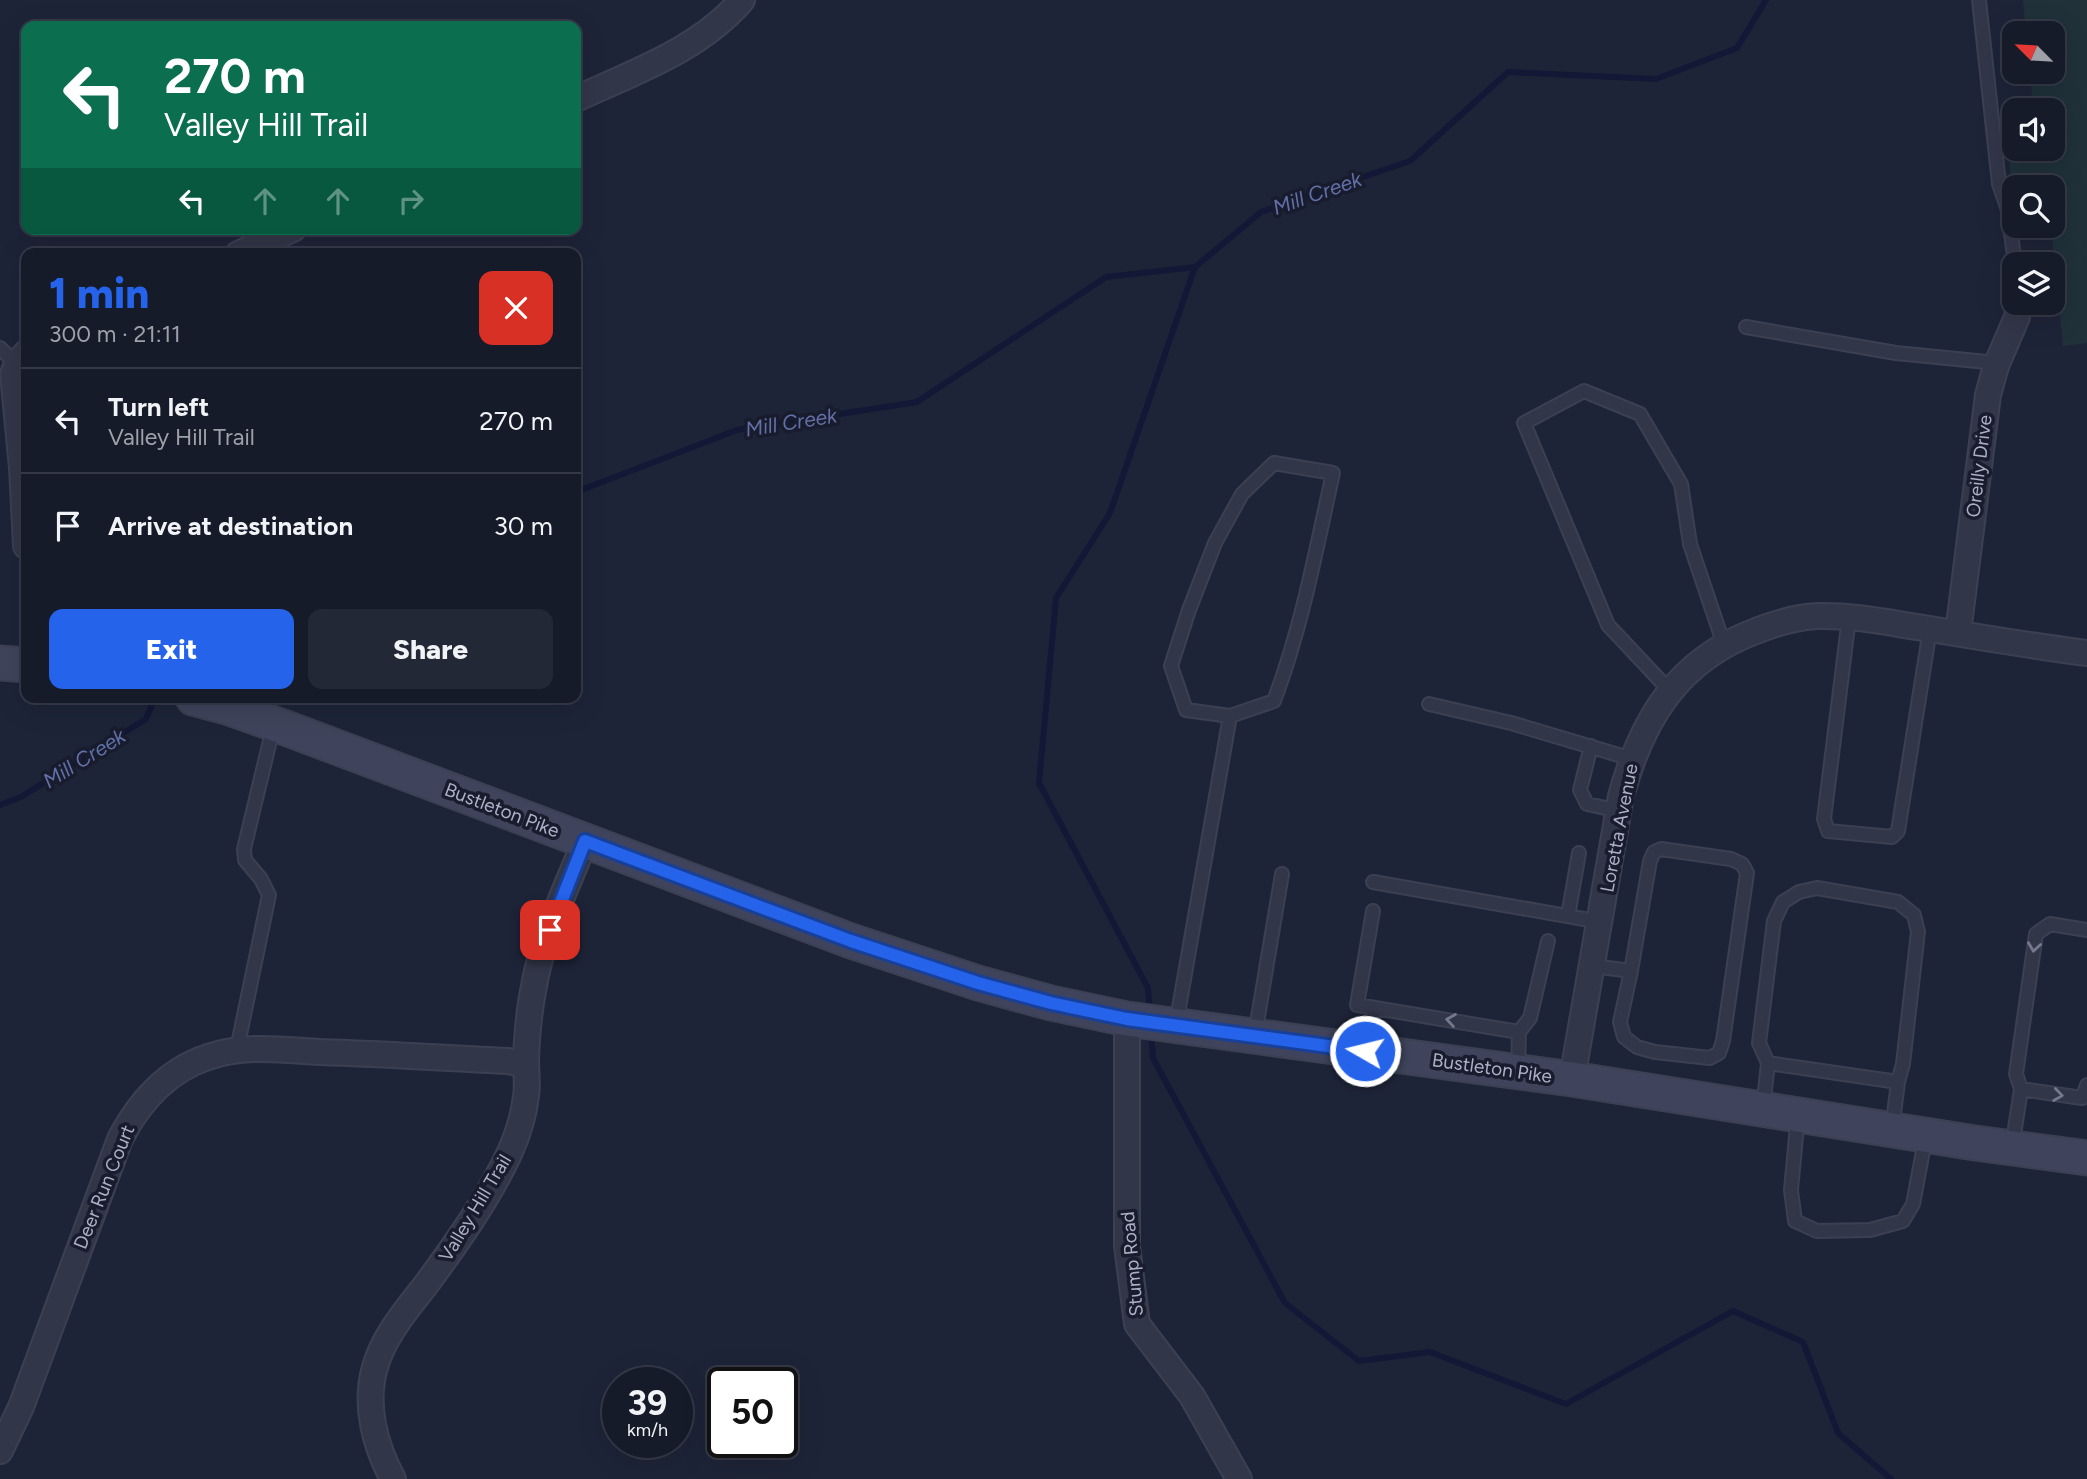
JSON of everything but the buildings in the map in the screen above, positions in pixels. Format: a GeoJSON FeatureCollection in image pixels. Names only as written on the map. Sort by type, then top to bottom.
{"type":"FeatureCollection","features":[{"type":"Feature","properties":{"kind":"main road"},"geometry":{"type":"LineString","coordinates":[[0,663],[21,665]]}},
{"type":"Feature","properties":{"kind":"main road","name":"Bustleton Pike"},"geometry":{"type":"LineString","coordinates":[[212,703],[851,941],[952,975],[1051,1003],[1150,1022],[1572,1079],[2087,1158]]}},
{"type":"Feature","properties":{"kind":"street"},"geometry":{"type":"LineString","coordinates":[[581,97],[701,38],[742,0]]}},
{"type":"Feature","properties":{"kind":"street"},"geometry":{"type":"LineString","coordinates":[[252,248],[280,235]]}},
{"type":"Feature","properties":{"kind":"street","name":"Oreilly Drive"},"geometry":{"type":"LineString","coordinates":[[1958,633],[1988,395],[1997,363],[2017,315]]}},
{"type":"Feature","properties":{"kind":"street"},"geometry":{"type":"LineString","coordinates":[[14,356],[13,374],[21,458]]}},
{"type":"Feature","properties":{"kind":"street","name":"Loretta Avenue"},"geometry":{"type":"LineString","coordinates":[[1572,1079],[1619,811],[1632,759],[1643,732],[1670,691],[1690,669],[1742,636],[1771,625],[1820,616],[1874,620],[2087,653]]}},
{"type":"Feature","properties":{"kind":"street","name":"Valley Hill Trail"},"geometry":{"type":"LineString","coordinates":[[393,1479],[380,1453],[373,1425],[371,1394],[378,1356],[389,1335],[451,1250],[492,1187],[510,1151],[527,1096],[530,1010],[542,953],[585,841]]}},
{"type":"Feature","properties":{"kind":"street","name":"Stump Road"},"geometry":{"type":"LineString","coordinates":[[1150,1022],[1127,1246],[1137,1324],[1192,1396],[1239,1479]]}},
{"type":"Feature","properties":{"kind":"street","name":"Deer Run Court"},"geometry":{"type":"LineString","coordinates":[[0,1451],[21,1407],[120,1139],[130,1119],[151,1094],[177,1072],[206,1057],[237,1049],[391,1054],[508,1061],[526,1065]]}},
{"type":"Feature","properties":{"kind":"lane"},"geometry":{"type":"LineString","coordinates":[[1979,0],[1999,184],[2008,210],[2013,252]]}},
{"type":"Feature","properties":{"kind":"lane"},"geometry":{"type":"LineString","coordinates":[[1746,327],[1896,353],[1997,363]]}},
{"type":"Feature","properties":{"kind":"lane"},"geometry":{"type":"LineString","coordinates":[[1670,691],[1608,625],[1524,423],[1584,391],[1640,414],[1681,484],[1690,544],[1724,645]]}},
{"type":"Feature","properties":{"kind":"lane"},"geometry":{"type":"LineString","coordinates":[[1274,463],[1332,473],[1302,614],[1291,657],[1274,701],[1230,716],[1186,710],[1171,666],[1215,543],[1242,494],[1274,463]]}},
{"type":"Feature","properties":{"kind":"lane"},"geometry":{"type":"LineString","coordinates":[[1849,618],[1824,819],[1828,831],[1892,837],[1898,831],[1930,629]]}},
{"type":"Feature","properties":{"kind":"lane"},"geometry":{"type":"LineString","coordinates":[[1429,704],[1511,723],[1632,759]]}},
{"type":"Feature","properties":{"kind":"lane"},"geometry":{"type":"LineString","coordinates":[[1150,1022],[1230,716]]}},
{"type":"Feature","properties":{"kind":"lane"},"geometry":{"type":"LineString","coordinates":[[237,1049],[269,895],[261,879],[245,860],[244,849],[274,724]]}},
{"type":"Feature","properties":{"kind":"lane"},"geometry":{"type":"LineString","coordinates":[[1591,746],[1580,790],[1587,804],[1619,811]]}},
{"type":"Feature","properties":{"kind":"lane"},"geometry":{"type":"LineString","coordinates":[[1661,849],[1731,859],[1742,864],[1747,873],[1723,1041],[1719,1053],[1710,1058],[1655,1052],[1637,1047],[1624,1037],[1620,1022],[1631,971],[1650,861],[1654,852],[1661,849]]}},
{"type":"Feature","properties":{"kind":"lane"},"geometry":{"type":"LineString","coordinates":[[1568,916],[1578,853]]}},
{"type":"Feature","properties":{"kind":"lane"},"geometry":{"type":"LineString","coordinates":[[1255,1035],[1282,874]]}},
{"type":"Feature","properties":{"kind":"lane"},"geometry":{"type":"LineString","coordinates":[[1373,882],[1601,922]]}},
{"type":"Feature","properties":{"kind":"lane"},"geometry":{"type":"LineString","coordinates":[[1763,1110],[1768,1063],[1759,1043],[1774,921],[1783,902],[1799,892],[1817,888],[1898,902],[1914,915],[1918,932],[1903,1064],[1892,1130]]}},
{"type":"Feature","properties":{"kind":"lane"},"geometry":{"type":"LineString","coordinates":[[1373,911],[1357,1005],[1519,1031]]}},
{"type":"Feature","properties":{"kind":"lane"},"geometry":{"type":"LineString","coordinates":[[2012,1148],[2021,1089],[2016,1074],[2036,934],[2050,924],[2087,930]]}},
{"type":"Feature","properties":{"kind":"lane"},"geometry":{"type":"LineString","coordinates":[[1518,1072],[1519,1031],[1530,1018],[1548,941]]}},
{"type":"Feature","properties":{"kind":"lane"},"geometry":{"type":"LineString","coordinates":[[1593,966],[1631,971]]}},
{"type":"Feature","properties":{"kind":"lane"},"geometry":{"type":"LineString","coordinates":[[1365,1051],[1375,1008]]}},
{"type":"Feature","properties":{"kind":"lane"},"geometry":{"type":"LineString","coordinates":[[1768,1063],[1898,1082]]}},
{"type":"Feature","properties":{"kind":"lane"},"geometry":{"type":"LineString","coordinates":[[2021,1089],[2082,1098],[2087,1086]]}},
{"type":"Feature","properties":{"kind":"lane"},"geometry":{"type":"LineString","coordinates":[[1798,1115],[1791,1190],[1795,1221],[1816,1231],[1870,1230],[1903,1221],[1913,1204],[1926,1135]]}},
{"type":"Feature","properties":{"kind":"shaded area"},"geometry":{"type":"Polygon","coordinates":[[[2023,0],[2087,0],[2087,343],[2063,346],[2060,315],[2065,315],[2065,252],[2054,252],[2052,238],[2065,238],[2065,175],[2011,175],[2009,161],[2065,161],[2065,98],[2032,98],[2031,84],[2065,84],[2065,21],[2025,21],[2023,0]]]}},
{"type":"Feature","properties":{"kind":"waterway","name":"Mill Creek"},"geometry":{"type":"LineString","coordinates":[[581,490],[737,430],[917,402],[1106,277],[1195,267],[1261,212],[1410,161],[1508,72],[1656,79],[1737,48],[1766,0]]}},
{"type":"Feature","properties":{"kind":"waterway"},"geometry":{"type":"LineString","coordinates":[[1150,1014],[1148,988],[1039,783],[1056,598],[1110,513],[1195,267]]}},
{"type":"Feature","properties":{"kind":"waterway","name":"Mill Creek"},"geometry":{"type":"LineString","coordinates":[[0,805],[21,797],[146,719],[153,703]]}},
{"type":"Feature","properties":{"kind":"waterway"},"geometry":{"type":"LineString","coordinates":[[1151,1032],[1153,1058],[1285,1303],[1359,1361],[1430,1352],[1566,1404],[1733,1311],[1803,1342],[1838,1433],[1891,1479]]}},
{"type":"Feature","properties":{"kind":"route"},"geometry":{"type":"LineString","coordinates":[[550,930],[585,841],[851,941],[978,983],[1051,1003],[1127,1019],[1365,1051]]}}]}
